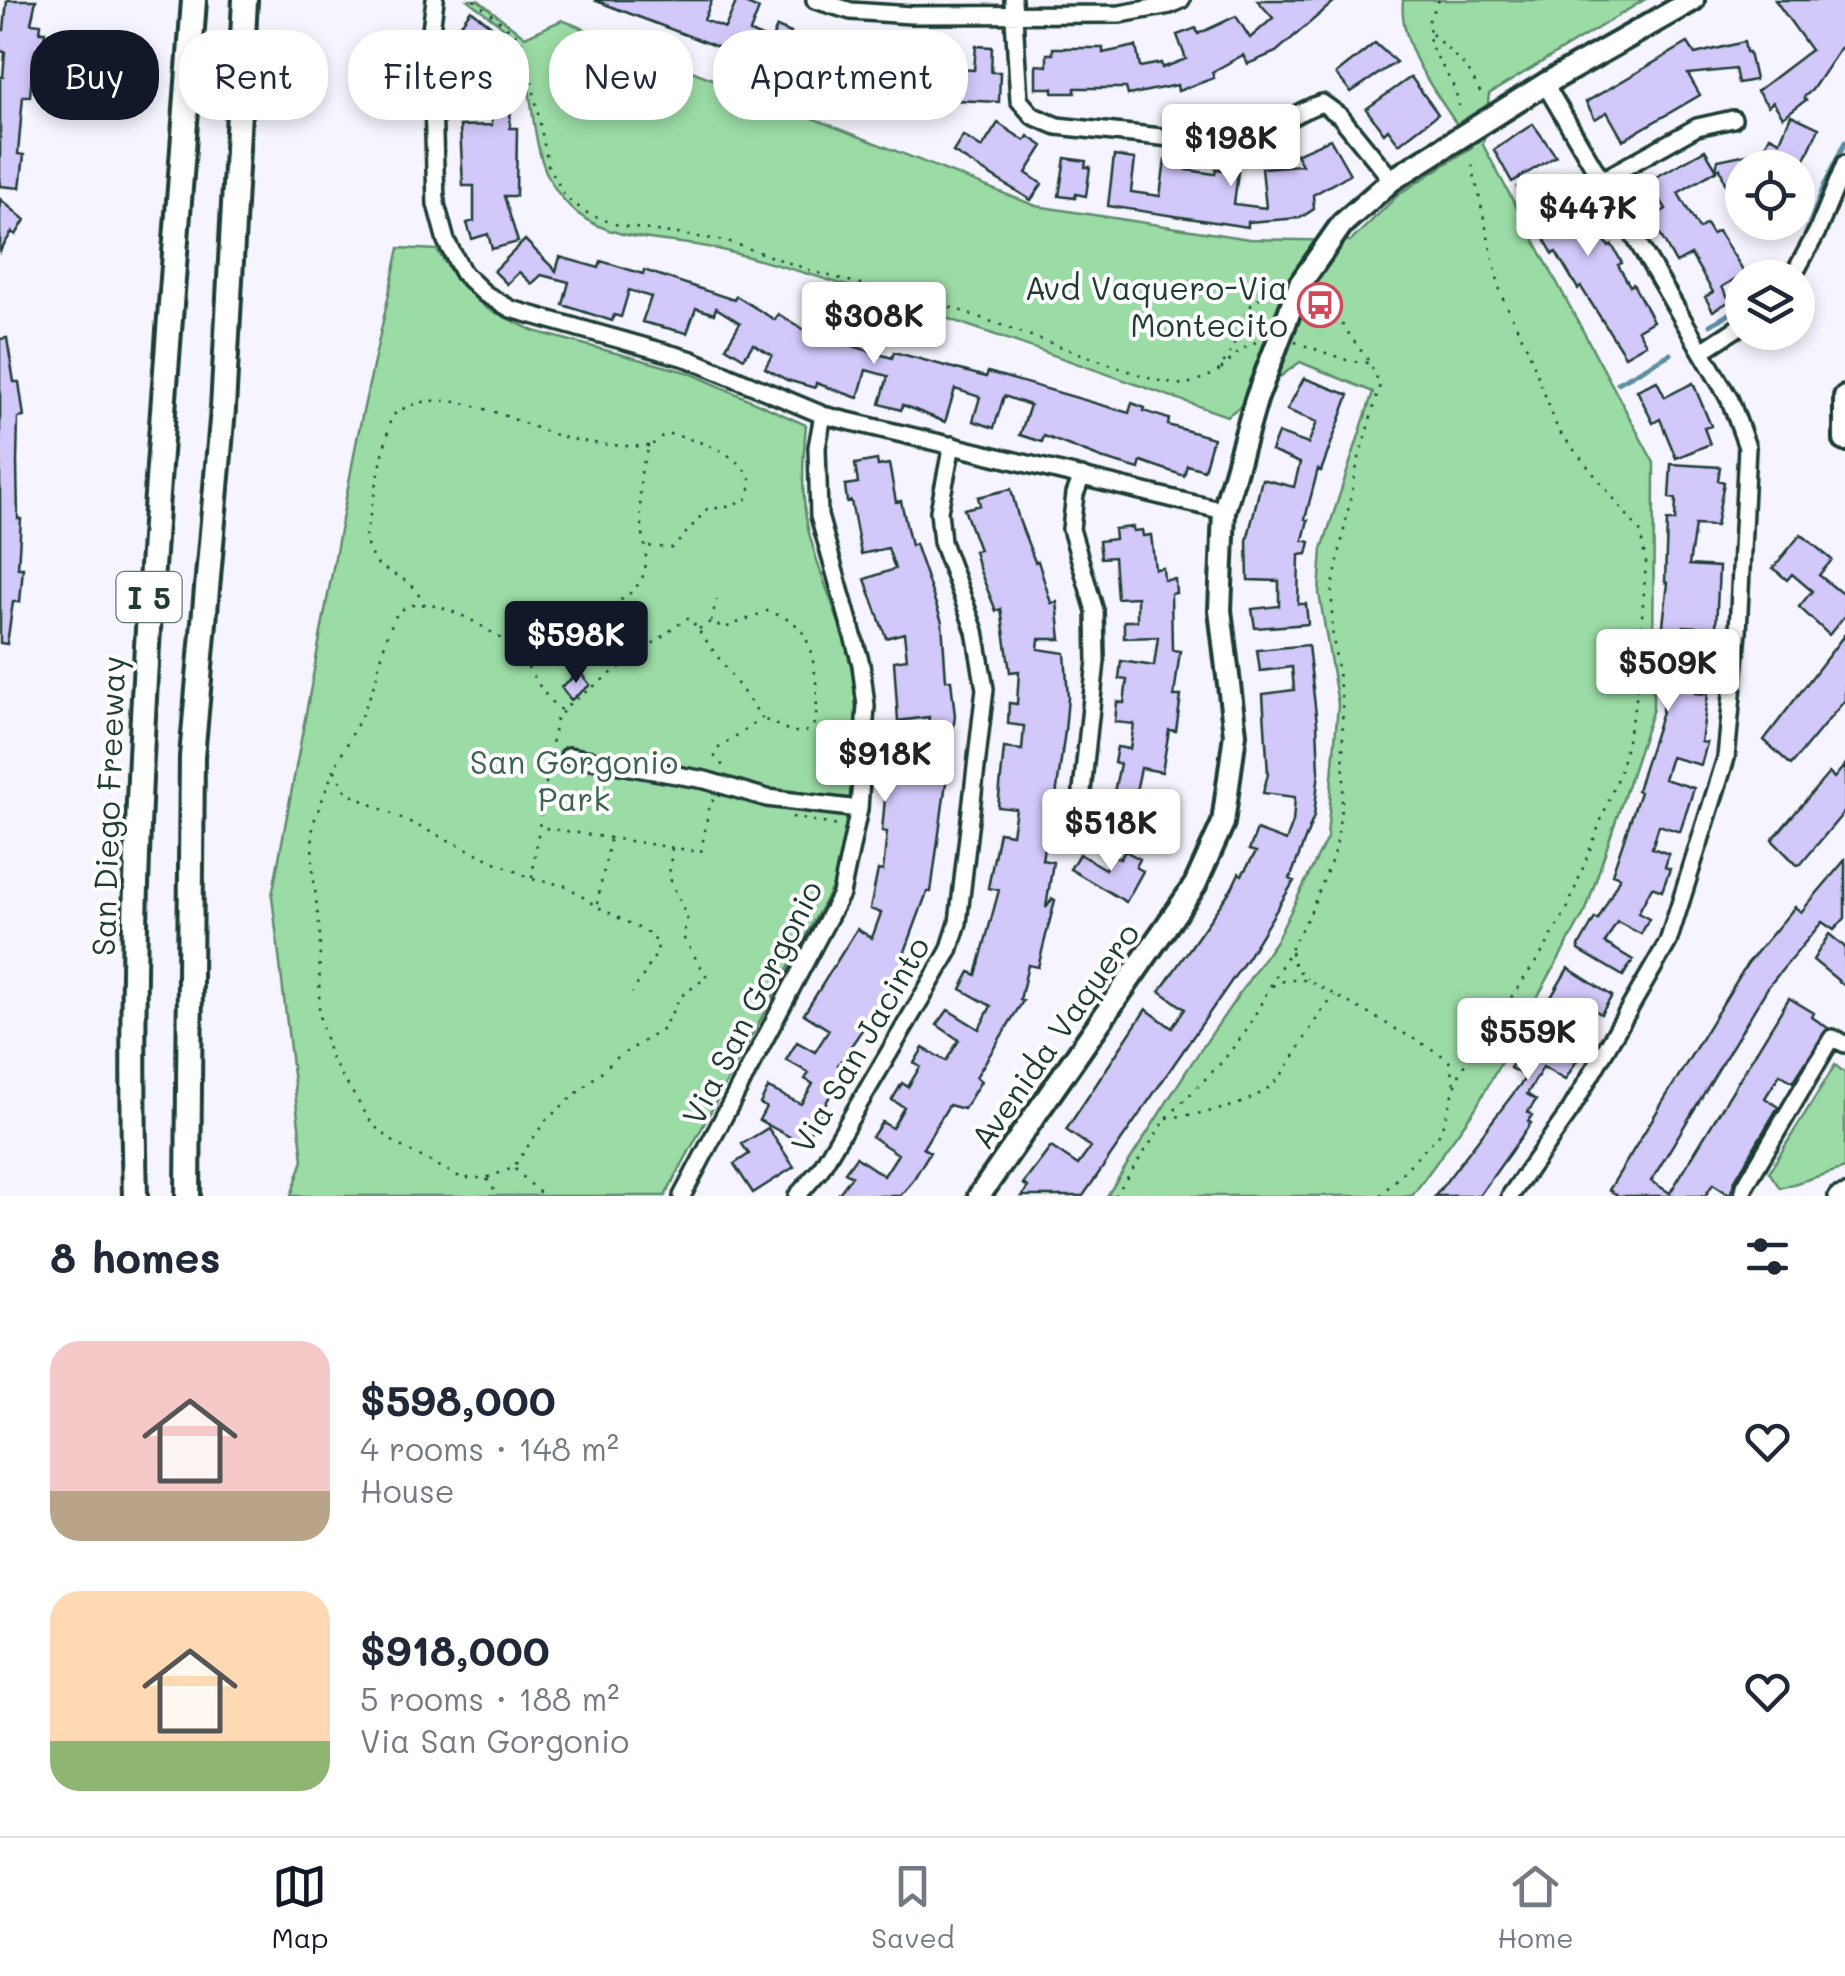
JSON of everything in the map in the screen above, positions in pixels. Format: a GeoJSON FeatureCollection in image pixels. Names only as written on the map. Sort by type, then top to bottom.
{"type":"FeatureCollection","features":[{"type":"Feature","properties":{"kind":"highway","name":"San Diego Freeway"},"geometry":{"type":"LineString","coordinates":[[134,1196],[130,1048],[137,789],[194,0]]}},
{"type":"Feature","properties":{"kind":"highway","name":"I 5"},"geometry":{"type":"LineString","coordinates":[[188,1196],[192,757],[223,409],[245,0]]}},
{"type":"Feature","properties":{"kind":"main road","name":"Avenida Vaquero"},"geometry":{"type":"LineString","coordinates":[[979,1196],[1195,884],[1223,822],[1235,734],[1220,610],[1224,511],[1256,400],[1300,284],[1342,224],[1392,180],[1545,84],[1693,0]]}},
{"type":"Feature","properties":{"kind":"main road"},"geometry":{"type":"LineString","coordinates":[[1845,397],[1845,440]]}},
{"type":"Feature","properties":{"kind":"street"},"geometry":{"type":"LineString","coordinates":[[435,0],[431,30],[436,204],[446,240],[463,273],[486,294],[512,309],[690,359],[823,415],[1224,511]]}},
{"type":"Feature","properties":{"kind":"street"},"geometry":{"type":"LineString","coordinates":[[815,0],[850,11],[911,7],[1120,7],[1170,5],[1181,0]]}},
{"type":"Feature","properties":{"kind":"street"},"geometry":{"type":"LineString","coordinates":[[1013,6],[1019,100],[1033,116],[1057,126],[1218,144],[1242,143],[1265,135],[1307,108],[1322,104],[1340,116],[1392,180]]}},
{"type":"Feature","properties":{"kind":"street"},"geometry":{"type":"LineString","coordinates":[[1510,1196],[1570,1111],[1668,942],[1726,758],[1738,632],[1747,447],[1730,400],[1545,84]]}},
{"type":"Feature","properties":{"kind":"street"},"geometry":{"type":"LineString","coordinates":[[1602,180],[1697,127],[1734,119]]}},
{"type":"Feature","properties":{"kind":"street"},"geometry":{"type":"LineString","coordinates":[[1802,260],[1845,164]]}},
{"type":"Feature","properties":{"kind":"street"},"geometry":{"type":"LineString","coordinates":[[1702,351],[1725,336]]}},
{"type":"Feature","properties":{"kind":"street","name":"Via San Gorgonio"},"geometry":{"type":"LineString","coordinates":[[682,1196],[841,894],[858,810],[866,706],[861,664],[819,516],[817,447],[823,415]]}},
{"type":"Feature","properties":{"kind":"street","name":"Via San Jacinto"},"geometry":{"type":"LineString","coordinates":[[797,1196],[820,1170],[949,952],[958,923],[984,689],[975,631],[942,542],[939,511],[952,445]]}},
{"type":"Feature","properties":{"kind":"street"},"geometry":{"type":"LineString","coordinates":[[1082,476],[1070,529],[1096,611],[1096,661],[1082,791],[1095,827]]}},
{"type":"Feature","properties":{"kind":"street"},"geometry":{"type":"LineString","coordinates":[[569,756],[706,780],[767,798],[858,810]]}},
{"type":"Feature","properties":{"kind":"street"},"geometry":{"type":"LineString","coordinates":[[1743,1196],[1745,1186],[1832,1038],[1845,1044]]}},
{"type":"Feature","properties":{"kind":"street"},"geometry":{"type":"LineString","coordinates":[[1837,1196],[1845,1194]]}},
{"type":"Feature","properties":{"kind":"path"},"geometry":{"type":"LineString","coordinates":[[474,0],[520,38],[548,165],[566,198],[590,215],[621,226],[727,241],[818,273],[953,308],[1154,380],[1185,385],[1217,373],[1230,353],[1248,308],[1272,288]]}},
{"type":"Feature","properties":{"kind":"path"},"geometry":{"type":"LineString","coordinates":[[1439,0],[1428,24],[1431,33],[1467,68],[1483,97]]}},
{"type":"Feature","properties":{"kind":"path"},"geometry":{"type":"LineString","coordinates":[[1431,33],[1428,43],[1455,89],[1459,106]]}},
{"type":"Feature","properties":{"kind":"path"},"geometry":{"type":"LineString","coordinates":[[1380,1196],[1440,1133],[1461,1070],[1544,950],[1568,907],[1621,768],[1636,698],[1646,563],[1640,530],[1558,430],[1501,295],[1471,160]]}},
{"type":"Feature","properties":{"kind":"path"},"geometry":{"type":"LineString","coordinates":[[1114,1196],[1167,1118],[1234,1046],[1311,912],[1336,848],[1344,784],[1342,700],[1332,630],[1332,590],[1357,466],[1380,384],[1370,363],[1326,302]]}},
{"type":"Feature","properties":{"kind":"path"},"geometry":{"type":"LineString","coordinates":[[425,606],[413,586],[379,568],[370,555],[366,538],[391,416],[401,408],[434,400],[474,405],[560,436],[608,447],[650,446]]}},
{"type":"Feature","properties":{"kind":"path"},"geometry":{"type":"LineString","coordinates":[[524,664],[570,624],[606,608],[641,580],[646,564],[644,546],[641,519],[642,480],[650,446],[666,433],[712,445],[744,466],[752,483],[746,499],[708,509],[674,548],[644,546]]}},
{"type":"Feature","properties":{"kind":"path"},"geometry":{"type":"LineString","coordinates":[[698,630],[710,622],[716,599]]}},
{"type":"Feature","properties":{"kind":"path"},"geometry":{"type":"LineString","coordinates":[[562,711],[548,701],[512,646],[454,610],[408,606],[395,617],[372,691],[334,768],[313,824],[320,1014],[330,1056],[373,1126],[396,1144],[462,1178],[486,1178],[514,1168],[544,1121],[618,1056],[662,1030],[682,996],[707,976],[682,937],[687,918],[669,876],[672,848]]}},
{"type":"Feature","properties":{"kind":"path"},"geometry":{"type":"LineString","coordinates":[[710,622],[725,628],[767,611],[784,617],[802,631],[816,685],[814,724],[805,732],[792,732],[762,718]]}},
{"type":"Feature","properties":{"kind":"path"},"geometry":{"type":"LineString","coordinates":[[334,768],[346,793],[532,879],[567,886],[596,906],[648,932],[660,944],[632,993]]}},
{"type":"Feature","properties":{"kind":"path"},"geometry":{"type":"LineString","coordinates":[[532,879],[539,827]]}},
{"type":"Feature","properties":{"kind":"path"},"geometry":{"type":"LineString","coordinates":[[596,906],[610,838]]}},
{"type":"Feature","properties":{"kind":"path"},"geometry":{"type":"LineString","coordinates":[[1290,950],[1295,967],[1308,980],[1439,1053],[1452,1070],[1456,1090]]}},
{"type":"Feature","properties":{"kind":"path"},"geometry":{"type":"LineString","coordinates":[[1270,987],[1286,980],[1308,980]]}},
{"type":"Feature","properties":{"kind":"path"},"geometry":{"type":"LineString","coordinates":[[1167,1118],[1250,1100],[1282,1074],[1316,1016],[1336,994]]}},
{"type":"Feature","properties":{"kind":"path"},"geometry":{"type":"LineString","coordinates":[[514,1168],[543,1196]]}},
{"type":"Feature","properties":{"kind":"path"},"geometry":{"type":"LineString","coordinates":[[486,1178],[498,1196]]}},
{"type":"Feature","properties":{"kind":"green space"},"geometry":{"type":"Polygon","coordinates":[[[468,0],[478,0],[516,30],[503,27],[468,0]]]}},
{"type":"Feature","properties":{"kind":"green space"},"geometry":{"type":"Polygon","coordinates":[[[1403,0],[1644,0],[1489,94],[1483,145],[1654,463],[1653,709],[1586,910],[1475,1109],[1412,1196],[1107,1196],[1277,939],[1327,838],[1338,704],[1319,593],[1322,549],[1373,392],[1300,362],[1227,416],[850,286],[722,250],[609,230],[577,213],[560,195],[548,176],[529,91],[529,35],[562,20],[587,30],[549,30],[549,120],[693,120],[693,71],[713,79],[713,120],[817,120],[1036,206],[1249,239],[1351,241],[1399,194],[1472,147],[1416,58],[1403,19],[1403,0]]]}},
{"type":"Feature","properties":{"kind":"green space","name":"San Gorgonio Park"},"geometry":{"type":"Polygon","coordinates":[[[399,248],[437,250],[455,278],[486,308],[534,331],[690,373],[806,425],[803,474],[807,524],[846,644],[854,685],[855,759],[844,834],[835,882],[665,1196],[291,1196],[303,1160],[272,896],[357,439],[399,248]]]}},
{"type":"Feature","properties":{"kind":"green space"},"geometry":{"type":"Polygon","coordinates":[[[1835,1065],[1845,1073],[1845,1168],[1780,1188],[1769,1172],[1835,1065]]]}},
{"type":"Feature","properties":{"kind":"building"},"geometry":{"type":"Polygon","coordinates":[[[7,0],[36,0],[31,23],[41,24],[40,30],[30,30],[30,96],[23,96],[18,154],[24,155],[20,188],[0,186],[0,77],[5,52],[0,51],[0,29],[4,30],[7,0]]]}},
{"type":"Feature","properties":{"kind":"building"},"geometry":{"type":"Polygon","coordinates":[[[594,0],[712,0],[704,20],[725,28],[737,0],[759,9],[751,30],[713,30],[713,45],[693,38],[693,30],[673,30],[594,0]]]}},
{"type":"Feature","properties":{"kind":"building"},"geometry":{"type":"Polygon","coordinates":[[[1257,0],[1336,0],[1276,52],[1248,64],[1243,55],[1212,72],[1214,78],[1178,91],[1177,85],[1128,95],[1126,88],[1075,88],[1075,93],[1053,93],[1053,88],[1036,88],[1036,65],[1047,66],[1047,54],[1053,54],[1053,48],[1103,48],[1103,53],[1136,46],[1140,67],[1161,63],[1162,68],[1186,59],[1177,35],[1196,28],[1198,34],[1236,16],[1250,38],[1273,18],[1257,0]]]}},
{"type":"Feature","properties":{"kind":"building"},"geometry":{"type":"Polygon","coordinates":[[[1775,0],[1845,0],[1845,41],[1804,97],[1806,100],[1783,117],[1773,102],[1768,106],[1757,91],[1811,50],[1775,0]]]}},
{"type":"Feature","properties":{"kind":"building"},"geometry":{"type":"Polygon","coordinates":[[[471,10],[496,30],[460,30],[458,28],[471,10]]]}},
{"type":"Feature","properties":{"kind":"building"},"geometry":{"type":"Polygon","coordinates":[[[1744,42],[1755,80],[1738,83],[1735,69],[1688,74],[1700,95],[1623,140],[1607,112],[1595,119],[1586,102],[1688,43],[1695,54],[1744,42]]]}},
{"type":"Feature","properties":{"kind":"building"},"geometry":{"type":"Polygon","coordinates":[[[1375,43],[1396,62],[1351,92],[1336,74],[1375,43]]]}},
{"type":"Feature","properties":{"kind":"building"},"geometry":{"type":"Polygon","coordinates":[[[976,46],[992,47],[991,72],[1000,72],[999,102],[968,101],[968,70],[974,70],[976,46]]]}},
{"type":"Feature","properties":{"kind":"building"},"geometry":{"type":"Polygon","coordinates":[[[1411,77],[1438,114],[1399,144],[1388,129],[1384,133],[1366,109],[1411,77]]]}},
{"type":"Feature","properties":{"kind":"building"},"geometry":{"type":"Polygon","coordinates":[[[1791,115],[1819,128],[1809,150],[1763,150],[1770,136],[1780,141],[1791,115]]]}},
{"type":"Feature","properties":{"kind":"building"},"geometry":{"type":"Polygon","coordinates":[[[492,120],[510,120],[510,128],[517,128],[516,196],[504,196],[518,242],[492,249],[488,234],[472,239],[467,223],[474,221],[474,186],[463,186],[460,126],[492,125],[492,120]]]}},
{"type":"Feature","properties":{"kind":"building"},"geometry":{"type":"Polygon","coordinates":[[[998,123],[1025,141],[1028,136],[1043,146],[1026,173],[1042,184],[1031,200],[953,152],[963,136],[982,148],[998,123]]]}},
{"type":"Feature","properties":{"kind":"building"},"geometry":{"type":"Polygon","coordinates":[[[1533,124],[1556,156],[1512,182],[1494,150],[1533,124]]]}},
{"type":"Feature","properties":{"kind":"building"},"geometry":{"type":"Polygon","coordinates":[[[1330,139],[1350,174],[1313,195],[1314,209],[1300,218],[1248,222],[1248,227],[1108,206],[1114,156],[1135,159],[1131,192],[1160,196],[1165,160],[1188,163],[1187,170],[1238,172],[1234,204],[1266,208],[1262,168],[1302,165],[1296,154],[1330,139]]]}},
{"type":"Feature","properties":{"kind":"building"},"geometry":{"type":"Polygon","coordinates":[[[1705,150],[1717,170],[1678,193],[1699,229],[1706,224],[1712,234],[1718,231],[1737,260],[1725,260],[1725,304],[1713,311],[1705,297],[1713,292],[1691,255],[1676,263],[1651,218],[1666,209],[1649,181],[1705,150]]]}},
{"type":"Feature","properties":{"kind":"building"},"geometry":{"type":"Polygon","coordinates":[[[1065,158],[1086,161],[1085,167],[1090,167],[1086,196],[1059,196],[1065,158]]]}},
{"type":"Feature","properties":{"kind":"building"},"geometry":{"type":"Polygon","coordinates":[[[1725,159],[1725,184],[1720,168],[1716,168],[1718,160],[1725,159]]]}},
{"type":"Feature","properties":{"kind":"building"},"geometry":{"type":"Polygon","coordinates":[[[1573,175],[1581,215],[1588,211],[1609,247],[1612,245],[1622,263],[1618,265],[1653,321],[1638,330],[1646,344],[1625,356],[1581,287],[1578,289],[1556,252],[1553,254],[1536,224],[1541,222],[1517,187],[1573,175]]]}},
{"type":"Feature","properties":{"kind":"building"},"geometry":{"type":"Polygon","coordinates":[[[0,199],[25,220],[0,251],[0,199]]]}},
{"type":"Feature","properties":{"kind":"building"},"geometry":{"type":"Polygon","coordinates":[[[525,240],[556,271],[560,257],[599,268],[601,261],[643,274],[644,270],[734,300],[736,296],[775,320],[778,314],[810,333],[892,358],[894,352],[986,377],[988,372],[1129,413],[1132,403],[1169,419],[1168,425],[1213,438],[1204,470],[1187,465],[1184,476],[1141,461],[1139,469],[1044,436],[1042,442],[1020,435],[1030,405],[1004,396],[994,428],[973,421],[980,397],[955,389],[945,422],[903,405],[901,410],[880,404],[888,376],[866,370],[858,398],[816,383],[815,388],[787,380],[765,368],[772,355],[753,344],[744,358],[726,347],[740,323],[716,308],[714,314],[696,308],[687,333],[642,322],[651,297],[629,290],[621,317],[614,315],[612,321],[563,305],[569,282],[541,275],[532,284],[519,272],[507,284],[494,271],[525,240]]]}},
{"type":"Feature","properties":{"kind":"building"},"geometry":{"type":"Polygon","coordinates":[[[7,338],[24,417],[18,418],[17,462],[21,519],[18,568],[23,568],[20,602],[13,602],[7,644],[0,643],[0,339],[7,338]]]}},
{"type":"Feature","properties":{"kind":"building"},"geometry":{"type":"Polygon","coordinates":[[[1304,378],[1349,395],[1321,471],[1318,469],[1305,519],[1308,520],[1303,540],[1310,542],[1307,554],[1299,555],[1298,604],[1306,604],[1308,624],[1255,628],[1252,609],[1279,606],[1279,581],[1248,580],[1247,541],[1262,479],[1294,487],[1300,463],[1271,451],[1278,433],[1308,444],[1317,422],[1287,410],[1304,378]]]}},
{"type":"Feature","properties":{"kind":"building"},"geometry":{"type":"Polygon","coordinates":[[[1657,381],[1665,397],[1693,383],[1711,426],[1704,428],[1710,444],[1676,458],[1660,419],[1653,423],[1637,390],[1657,381]]]}},
{"type":"Feature","properties":{"kind":"building"},"geometry":{"type":"Polygon","coordinates":[[[877,460],[878,466],[889,464],[896,502],[901,501],[911,546],[915,544],[942,622],[946,680],[951,680],[955,716],[931,892],[927,892],[903,957],[909,961],[838,1065],[845,1069],[803,1144],[759,1120],[766,1107],[760,1104],[768,1088],[801,1104],[813,1084],[805,1079],[809,1073],[786,1060],[797,1042],[815,1052],[829,1030],[804,1014],[857,929],[872,938],[881,913],[870,909],[878,870],[883,871],[887,832],[882,831],[890,743],[924,748],[929,717],[898,721],[894,661],[907,659],[904,633],[886,638],[865,579],[895,569],[888,548],[861,554],[851,501],[847,502],[845,485],[858,483],[855,464],[877,460]]]}},
{"type":"Feature","properties":{"kind":"building"},"geometry":{"type":"Polygon","coordinates":[[[1671,464],[1720,467],[1718,480],[1724,482],[1716,526],[1695,525],[1689,565],[1719,567],[1716,628],[1684,626],[1682,648],[1714,650],[1712,671],[1697,670],[1695,693],[1708,694],[1701,742],[1707,743],[1701,765],[1671,757],[1664,779],[1694,788],[1680,832],[1659,825],[1652,848],[1669,854],[1665,867],[1670,869],[1662,891],[1652,887],[1638,913],[1649,919],[1641,934],[1617,922],[1605,943],[1633,960],[1623,976],[1579,950],[1579,946],[1595,918],[1598,920],[1620,877],[1612,874],[1662,712],[1664,667],[1658,667],[1668,583],[1667,521],[1675,521],[1676,499],[1669,498],[1671,464]]]}},
{"type":"Feature","properties":{"kind":"building"},"geometry":{"type":"Polygon","coordinates":[[[1011,489],[1051,603],[1057,602],[1061,639],[1039,639],[1038,649],[1065,653],[1065,731],[1054,811],[1050,810],[1042,860],[1053,862],[1046,908],[1055,900],[1038,967],[1028,965],[1020,1000],[1023,1001],[976,1077],[981,1081],[964,1109],[949,1105],[923,1148],[930,1152],[912,1182],[900,1196],[837,1196],[852,1176],[845,1172],[856,1157],[884,1176],[898,1154],[872,1137],[882,1122],[892,1128],[904,1107],[892,1100],[902,1083],[908,1087],[920,1067],[914,1063],[923,1048],[946,1061],[959,1040],[937,1025],[948,1010],[979,1029],[991,1006],[961,989],[970,972],[976,975],[999,890],[988,888],[999,832],[1012,834],[1016,809],[998,807],[1004,748],[1022,750],[1024,726],[1008,724],[1009,703],[1017,704],[1019,671],[1010,672],[1001,609],[996,611],[980,571],[974,551],[979,550],[964,509],[980,505],[978,497],[1011,489]]]}},
{"type":"Feature","properties":{"kind":"building"},"geometry":{"type":"Polygon","coordinates":[[[1133,527],[1133,531],[1142,530],[1143,536],[1151,535],[1155,569],[1163,568],[1164,580],[1175,579],[1176,593],[1171,594],[1172,650],[1180,651],[1174,696],[1181,696],[1176,731],[1169,730],[1162,772],[1141,768],[1135,796],[1114,792],[1120,764],[1114,763],[1117,747],[1130,749],[1134,724],[1115,722],[1117,702],[1124,703],[1127,680],[1119,679],[1121,661],[1154,666],[1158,637],[1124,638],[1124,621],[1137,621],[1137,597],[1117,598],[1114,557],[1101,558],[1099,541],[1115,539],[1114,529],[1133,527]]]}},
{"type":"Feature","properties":{"kind":"building"},"geometry":{"type":"Polygon","coordinates":[[[1801,534],[1832,560],[1819,575],[1845,596],[1845,615],[1829,635],[1799,607],[1812,591],[1792,574],[1787,580],[1773,568],[1801,534]]]}},
{"type":"Feature","properties":{"kind":"building"},"geometry":{"type":"Polygon","coordinates":[[[1845,634],[1845,700],[1791,765],[1764,740],[1845,634]]]}},
{"type":"Feature","properties":{"kind":"building"},"geometry":{"type":"Polygon","coordinates":[[[1308,645],[1319,772],[1314,816],[1290,879],[1294,881],[1248,957],[1083,1196],[1022,1196],[1028,1187],[1023,1184],[1051,1147],[1078,1165],[1091,1147],[1066,1130],[1146,1009],[1172,1028],[1185,1009],[1160,991],[1256,852],[1249,850],[1257,830],[1286,841],[1293,822],[1295,797],[1263,793],[1268,774],[1263,694],[1294,690],[1292,667],[1260,671],[1257,650],[1308,645]]]}},
{"type":"Feature","properties":{"kind":"building"},"geometry":{"type":"Polygon","coordinates":[[[580,672],[590,685],[571,700],[561,687],[580,672]]]}},
{"type":"Feature","properties":{"kind":"building"},"geometry":{"type":"Polygon","coordinates":[[[1845,765],[1845,811],[1797,865],[1772,840],[1829,773],[1834,778],[1845,765]]]}},
{"type":"Feature","properties":{"kind":"building"},"geometry":{"type":"Polygon","coordinates":[[[1141,794],[1172,800],[1164,836],[1134,829],[1141,794]]]}},
{"type":"Feature","properties":{"kind":"building"},"geometry":{"type":"Polygon","coordinates":[[[1125,851],[1140,859],[1136,867],[1143,871],[1126,902],[1070,869],[1079,854],[1105,869],[1112,855],[1120,859],[1125,851]]]}},
{"type":"Feature","properties":{"kind":"building"},"geometry":{"type":"Polygon","coordinates":[[[1845,860],[1845,918],[1834,930],[1822,922],[1768,987],[1651,1181],[1670,1193],[1789,998],[1814,1013],[1812,1017],[1828,1028],[1793,1082],[1780,1074],[1765,1098],[1778,1107],[1730,1195],[1713,1184],[1705,1196],[1619,1196],[1609,1190],[1747,964],[1795,907],[1801,912],[1845,860]]]}},
{"type":"Feature","properties":{"kind":"building"},"geometry":{"type":"Polygon","coordinates":[[[1829,934],[1845,947],[1845,986],[1813,960],[1829,934]]]}},
{"type":"Feature","properties":{"kind":"building"},"geometry":{"type":"Polygon","coordinates":[[[1568,968],[1612,996],[1601,1014],[1576,999],[1562,1022],[1590,1039],[1565,1080],[1543,1067],[1527,1094],[1536,1100],[1528,1112],[1532,1115],[1528,1121],[1531,1123],[1479,1196],[1435,1196],[1526,1077],[1510,1068],[1568,968]]]}},
{"type":"Feature","properties":{"kind":"building"},"geometry":{"type":"Polygon","coordinates":[[[768,1128],[794,1167],[753,1193],[734,1164],[749,1154],[742,1144],[768,1128]]]}},
{"type":"Feature","properties":{"kind":"waterway"},"geometry":{"type":"LineString","coordinates":[[1803,242],[1845,142]]}},
{"type":"Feature","properties":{"kind":"waterway"},"geometry":{"type":"LineString","coordinates":[[1710,325],[1725,317]]}},
{"type":"Feature","properties":{"kind":"waterway"},"geometry":{"type":"LineString","coordinates":[[1618,383],[1670,354]]}},
{"type":"Feature","properties":{"kind":"place","name":"Avd Vaquero-Via Montecito"},"geometry":{"type":"Point","coordinates":[1320,305]}}]}
